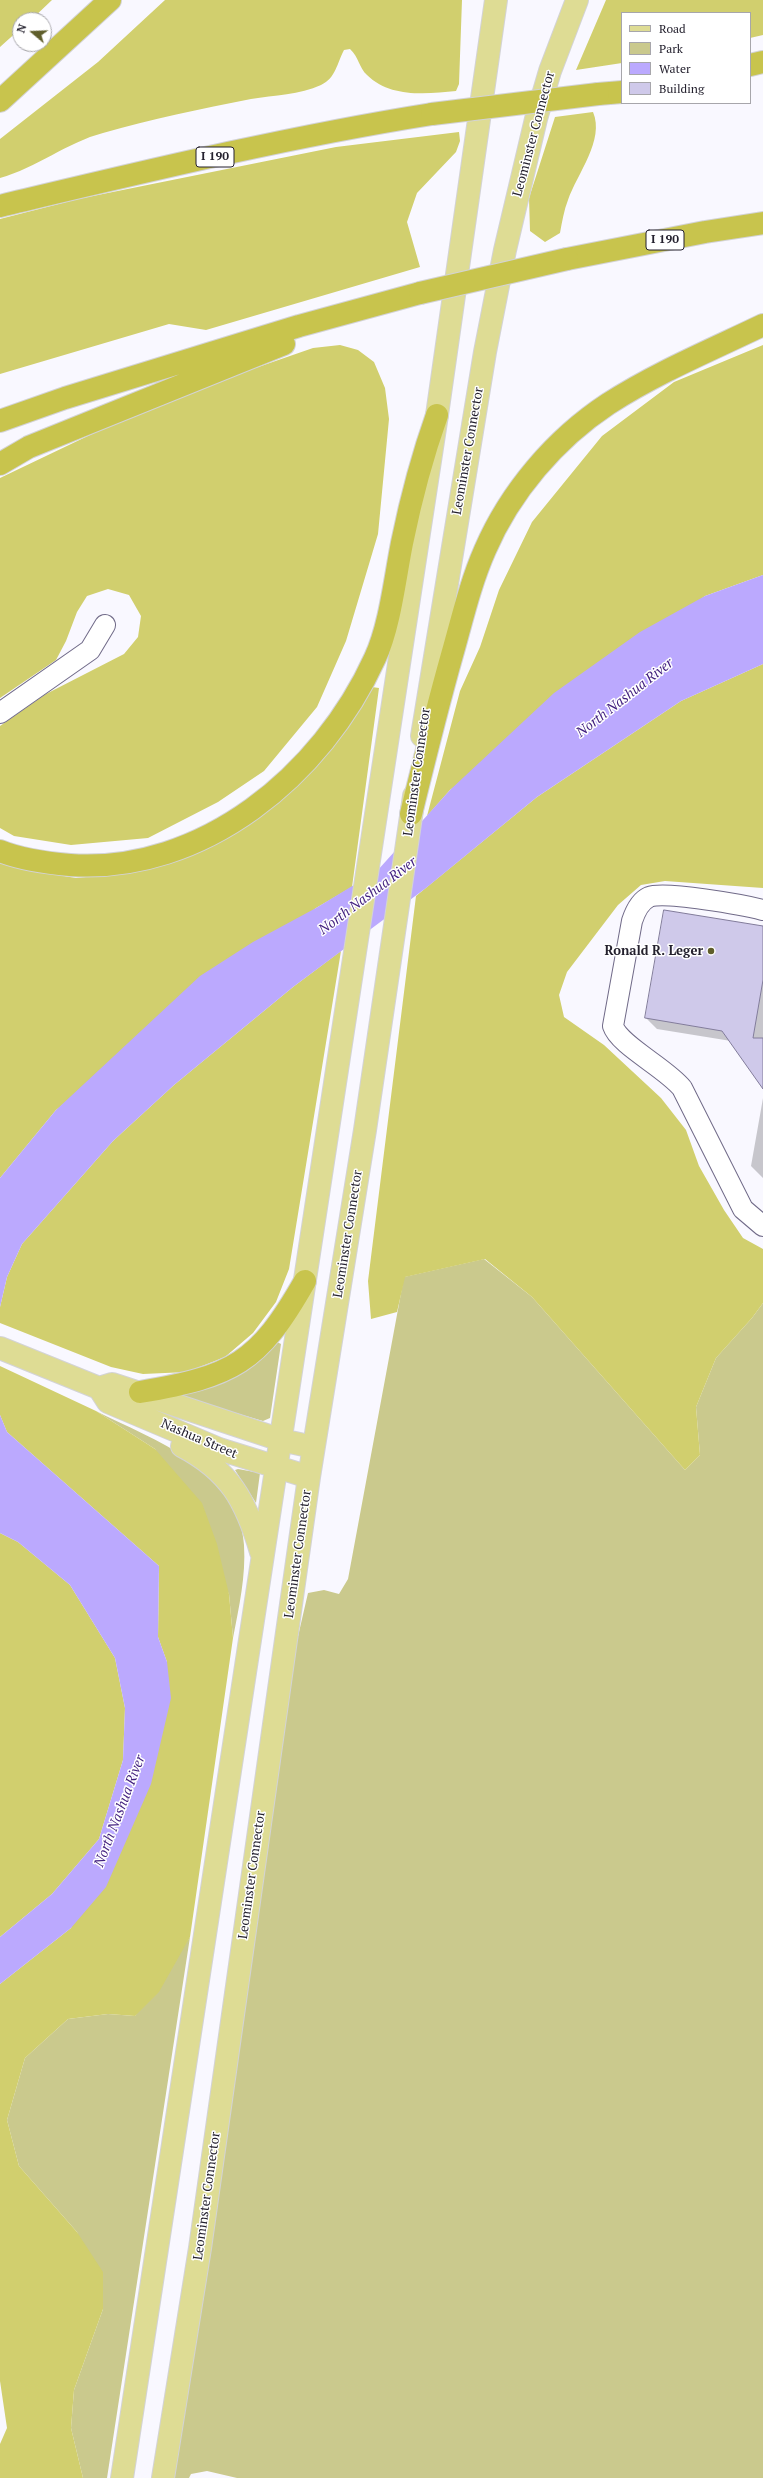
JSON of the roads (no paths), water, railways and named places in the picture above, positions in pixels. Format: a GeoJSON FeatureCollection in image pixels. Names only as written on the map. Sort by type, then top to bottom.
{"type":"FeatureCollection","features":[{"type":"Feature","properties":{"kind":"highway"},"geometry":{"type":"LineString","coordinates":[[0,101],[110,0]]}},
{"type":"Feature","properties":{"kind":"highway"},"geometry":{"type":"LineString","coordinates":[[751,65],[763,62]]}},
{"type":"Feature","properties":{"kind":"highway"},"geometry":{"type":"LineString","coordinates":[[751,79],[763,78]]}},
{"type":"Feature","properties":{"kind":"highway","name":"I 190"},"geometry":{"type":"LineString","coordinates":[[0,206],[125,177],[370,124],[432,114],[621,92]]}},
{"type":"Feature","properties":{"kind":"highway","name":"I 190"},"geometry":{"type":"LineString","coordinates":[[0,421],[65,398],[299,326],[420,294],[567,259],[705,232],[763,223]]}},
{"type":"Feature","properties":{"kind":"highway"},"geometry":{"type":"LineString","coordinates":[[0,464],[29,447],[382,304]]}},
{"type":"Feature","properties":{"kind":"highway"},"geometry":{"type":"LineString","coordinates":[[411,814],[429,722],[468,597],[484,552],[500,521],[533,472],[561,442],[608,404],[700,355],[763,325]]}},
{"type":"Feature","properties":{"kind":"highway"},"geometry":{"type":"LineString","coordinates":[[0,850],[43,863],[92,866],[144,859],[194,843],[218,830],[279,790],[330,733],[359,689],[376,657],[389,609],[410,503],[437,415]]}},
{"type":"Feature","properties":{"kind":"highway"},"geometry":{"type":"LineString","coordinates":[[140,1392],[185,1384],[210,1377],[255,1352],[272,1334],[305,1281]]}},
{"type":"Feature","properties":{"kind":"main road"},"geometry":{"type":"LineString","coordinates":[[122,2478],[345,1021],[384,754],[437,415],[496,0]]}},
{"type":"Feature","properties":{"kind":"main road","name":"Leominster Connector"},"geometry":{"type":"LineString","coordinates":[[429,722],[484,352],[507,242],[536,119],[550,71],[577,0]]}},
{"type":"Feature","properties":{"kind":"main road","name":"Leominster Connector"},"geometry":{"type":"LineString","coordinates":[[163,2478],[200,2248],[309,1477],[386,991],[411,814]]}},
{"type":"Feature","properties":{"kind":"main road","name":"Nashua Street"},"geometry":{"type":"LineString","coordinates":[[0,1348],[42,1365],[219,1449],[276,1468],[309,1477]]}},
{"type":"Feature","properties":{"kind":"main road","name":"Nashua Street"},"geometry":{"type":"LineString","coordinates":[[103,1395],[112,1384],[140,1392],[281,1440],[314,1448]]}},
{"type":"Feature","properties":{"kind":"main road"},"geometry":{"type":"LineString","coordinates":[[103,1395],[129,1420],[198,1454],[225,1476],[243,1502],[262,1556]]}},
{"type":"Feature","properties":{"kind":"lane"},"geometry":{"type":"LineString","coordinates":[[0,713],[90,650],[105,625]]}},
{"type":"Feature","properties":{"kind":"lane"},"geometry":{"type":"LineString","coordinates":[[763,910],[665,895],[646,899],[638,908],[632,921],[613,1026],[622,1040],[670,1074],[682,1088],[742,1209],[748,1216],[763,1226]]}},
{"type":"Feature","properties":{"kind":"water","name":"North Nashua River"},"geometry":{"type":"Polygon","coordinates":[[[763,575],[763,664],[681,701],[537,797],[426,888],[293,987],[174,1085],[113,1141],[22,1244],[7,1277],[0,1307],[0,1178],[56,1110],[200,976],[253,942],[316,908],[377,871],[450,790],[554,693],[640,632],[705,596],[763,575]]]}},
{"type":"Feature","properties":{"kind":"water","name":"North Nashua River"},"geometry":{"type":"Polygon","coordinates":[[[0,1415],[7,1432],[159,1566],[158,1637],[167,1662],[171,1698],[151,1784],[106,1887],[71,1928],[0,1984],[0,1937],[52,1894],[99,1839],[123,1760],[125,1708],[115,1658],[70,1585],[18,1542],[0,1533],[0,1415]]]}},
{"type":"Feature","properties":{"kind":"place","name":"Ronald R. Leger"},"geometry":{"type":"Point","coordinates":[711,951]}}]}
